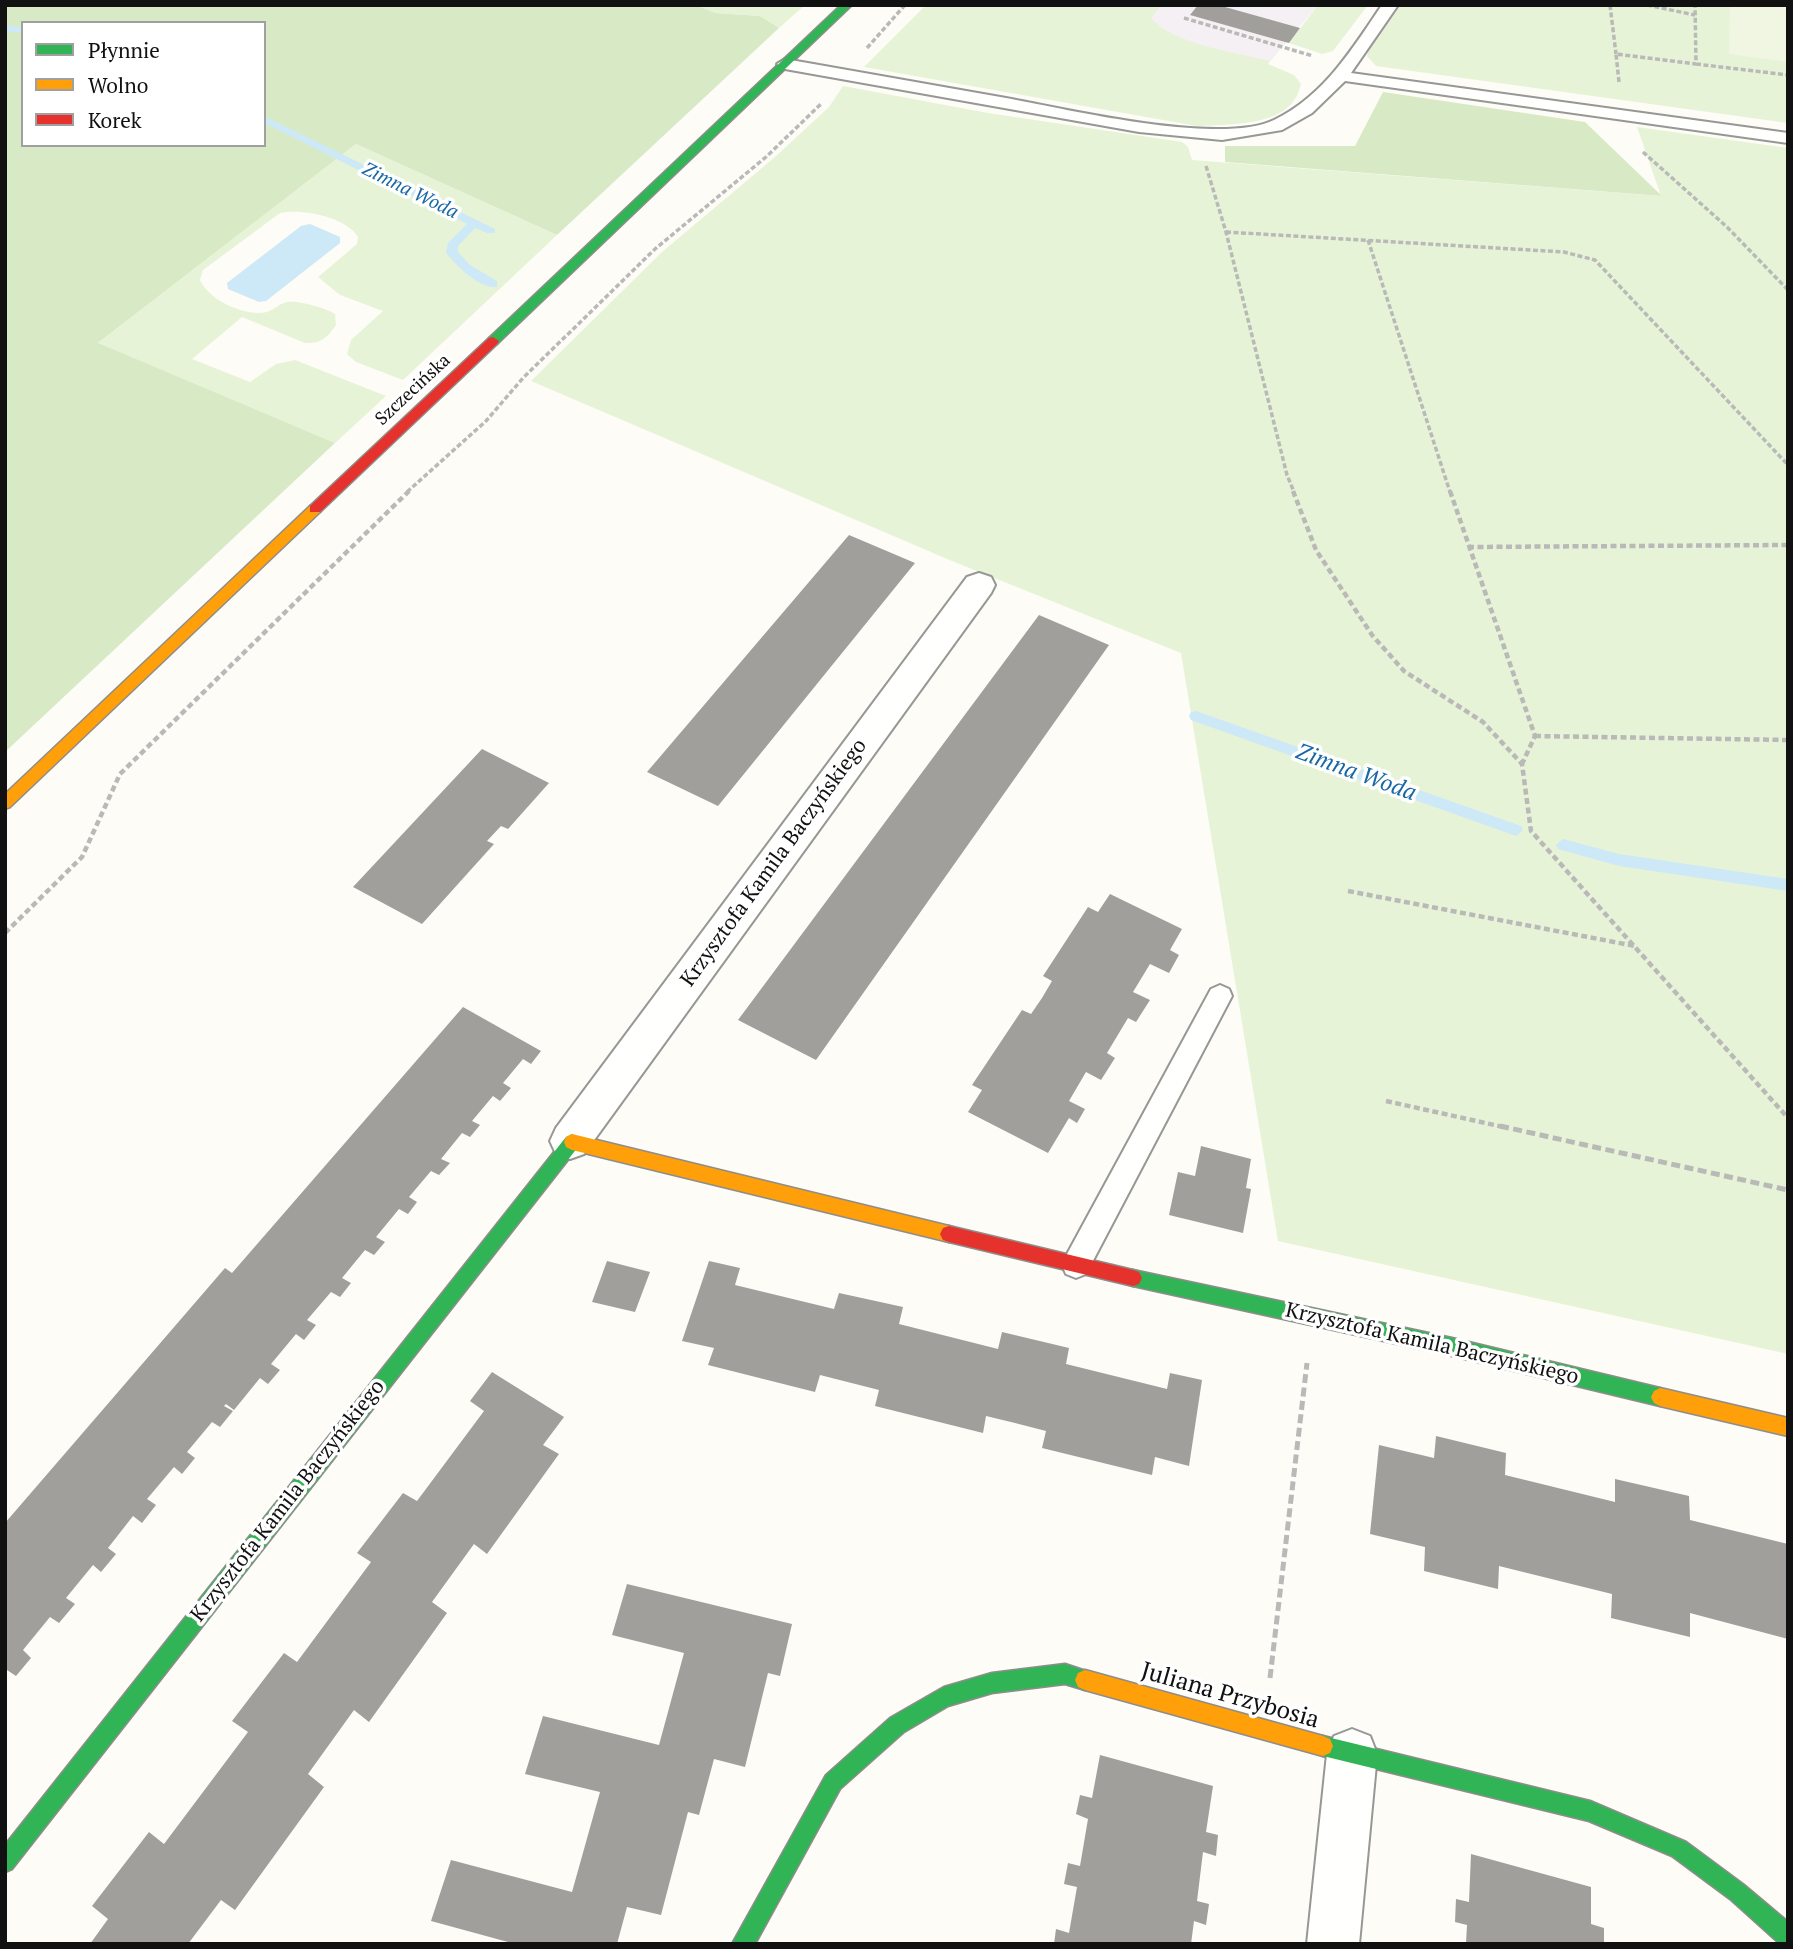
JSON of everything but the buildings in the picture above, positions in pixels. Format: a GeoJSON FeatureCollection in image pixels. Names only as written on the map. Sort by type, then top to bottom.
{"type":"FeatureCollection","features":[{"type":"Feature","properties":{"kind":"street","name":"Szczecińska"},"geometry":{"type":"LineString","coordinates":[[5,803],[847,5]]}},
{"type":"Feature","properties":{"kind":"street","name":"Krzysztofa Kamila Baczyńskiego"},"geometry":{"type":"LineString","coordinates":[[5,1862],[570,1141],[979,585]]}},
{"type":"Feature","properties":{"kind":"street","name":"Krzysztofa Kamila Baczyńskiego"},"geometry":{"type":"LineString","coordinates":[[570,1141],[1076,1265],[1452,1347],[1788,1427]]}},
{"type":"Feature","properties":{"kind":"street","name":"Juliana Przybosia"},"geometry":{"type":"LineString","coordinates":[[743,1944],[833,1782],[897,1725],[944,1697],[992,1683],[1065,1674],[1352,1754],[1590,1811],[1679,1849],[1737,1892],[1788,1936]]}},
{"type":"Feature","properties":{"kind":"street"},"geometry":{"type":"LineString","coordinates":[[1333,1944],[1352,1754]]}},
{"type":"Feature","properties":{"kind":"lane"},"geometry":{"type":"LineString","coordinates":[[785,64],[1129,125],[1199,135],[1246,132],[1276,126],[1306,109],[1341,76],[1390,5]]}},
{"type":"Feature","properties":{"kind":"lane"},"geometry":{"type":"LineString","coordinates":[[1341,76],[1788,138]]}},
{"type":"Feature","properties":{"kind":"lane"},"geometry":{"type":"LineString","coordinates":[[1076,1265],[1220,996]]}},
{"type":"Feature","properties":{"kind":"path"},"geometry":{"type":"LineString","coordinates":[[5,933],[82,857],[90,845],[111,789],[120,774],[434,466],[486,422],[523,378],[655,249],[766,157],[814,112],[905,5]]}},
{"type":"Feature","properties":{"kind":"path"},"geometry":{"type":"LineString","coordinates":[[1609,5],[1623,115],[1642,150],[1754,253],[1788,290]]}},
{"type":"Feature","properties":{"kind":"path"},"geometry":{"type":"LineString","coordinates":[[1647,5],[1695,15]]}},
{"type":"Feature","properties":{"kind":"path"},"geometry":{"type":"LineString","coordinates":[[1695,5],[1696,64]]}},
{"type":"Feature","properties":{"kind":"path"},"geometry":{"type":"LineString","coordinates":[[1184,18],[1279,48]]}},
{"type":"Feature","properties":{"kind":"path"},"geometry":{"type":"LineString","coordinates":[[1616,54],[1788,75]]}},
{"type":"Feature","properties":{"kind":"path"},"geometry":{"type":"LineString","coordinates":[[1199,135],[1287,475],[1317,550],[1336,583],[1387,654],[1404,671],[1483,722],[1522,764]]}},
{"type":"Feature","properties":{"kind":"path"},"geometry":{"type":"LineString","coordinates":[[1226,232],[1564,252],[1595,260],[1788,465]]}},
{"type":"Feature","properties":{"kind":"path"},"geometry":{"type":"LineString","coordinates":[[1368,240],[1468,547],[1535,736],[1522,764],[1531,831],[1788,1118]]}},
{"type":"Feature","properties":{"kind":"path"},"geometry":{"type":"LineString","coordinates":[[1468,547],[1788,545]]}},
{"type":"Feature","properties":{"kind":"path"},"geometry":{"type":"LineString","coordinates":[[1535,736],[1788,740]]}},
{"type":"Feature","properties":{"kind":"path"},"geometry":{"type":"LineString","coordinates":[[1348,891],[1636,946]]}},
{"type":"Feature","properties":{"kind":"path"},"geometry":{"type":"LineString","coordinates":[[1386,1101],[1788,1190]]}},
{"type":"Feature","properties":{"kind":"path"},"geometry":{"type":"LineString","coordinates":[[1264,1729],[1313,1317]]}},
{"type":"Feature","properties":{"kind":"shaded area"},"geometry":{"type":"Polygon","coordinates":[[[1116,5],[1318,5],[1268,64],[1113,21],[1116,5]]]}},
{"type":"Feature","properties":{"kind":"green space"},"geometry":{"type":"Polygon","coordinates":[[[5,5],[695,5],[716,13],[760,16],[779,28],[557,235],[356,144],[98,343],[335,443],[5,752],[5,5]]]}},
{"type":"Feature","properties":{"kind":"green space"},"geometry":{"type":"Polygon","coordinates":[[[695,5],[805,5],[779,28],[760,16],[716,13],[695,5]]]}},
{"type":"Feature","properties":{"kind":"green space"},"geometry":{"type":"Polygon","coordinates":[[[926,5],[1161,5],[1151,18],[1174,35],[1206,46],[1270,61],[1268,64],[1294,75],[1301,84],[1295,99],[1276,115],[1236,124],[1197,126],[864,67],[926,5]]]}},
{"type":"Feature","properties":{"kind":"green space"},"geometry":{"type":"Polygon","coordinates":[[[1318,5],[1368,5],[1333,51],[1322,54],[1289,43],[1318,5]]]}},
{"type":"Feature","properties":{"kind":"green space"},"geometry":{"type":"Polygon","coordinates":[[[1401,5],[1788,5],[1788,123],[1376,66],[1367,56],[1368,51],[1401,5]]]}},
{"type":"Feature","properties":{"kind":"green space"},"geometry":{"type":"Polygon","coordinates":[[[1730,5],[1788,5],[1788,62],[1729,54],[1730,5]]]}},
{"type":"Feature","properties":{"kind":"green space"},"geometry":{"type":"Polygon","coordinates":[[[843,86],[988,113],[1182,142],[1188,147],[1192,160],[1661,196],[1637,127],[1788,148],[1788,1354],[1278,1241],[1181,653],[952,561],[531,381],[662,252],[775,157],[829,107],[843,86]]]}},
{"type":"Feature","properties":{"kind":"green space"},"geometry":{"type":"Polygon","coordinates":[[[1383,92],[1585,122],[1662,196],[1225,162],[1225,146],[1355,146],[1383,92]]]}},
{"type":"Feature","properties":{"kind":"green space"},"geometry":{"type":"Polygon","coordinates":[[[356,144],[557,235],[403,380],[356,362],[347,354],[351,340],[383,311],[340,295],[318,277],[357,244],[358,237],[344,224],[311,213],[280,213],[203,270],[200,280],[211,294],[238,309],[267,312],[292,302],[312,305],[335,314],[336,325],[330,333],[311,343],[305,343],[242,317],[192,359],[250,382],[276,364],[295,360],[386,396],[335,443],[97,344],[356,144]]]}},
{"type":"Feature","properties":{"kind":"water"},"geometry":{"type":"Polygon","coordinates":[[[310,224],[340,237],[340,243],[266,301],[259,302],[228,289],[227,283],[301,226],[310,224]]]}},
{"type":"Feature","properties":{"kind":"waterway","name":"Zimna Woda"},"geometry":{"type":"LineString","coordinates":[[5,28],[21,30]]}},
{"type":"Feature","properties":{"kind":"waterway","name":"Zimna Woda"},"geometry":{"type":"LineString","coordinates":[[266,120],[474,223]]}},
{"type":"Feature","properties":{"kind":"waterway"},"geometry":{"type":"LineString","coordinates":[[474,223],[491,231]]}},
{"type":"Feature","properties":{"kind":"waterway","name":"Zimna Woda"},"geometry":{"type":"LineString","coordinates":[[474,223],[452,245],[452,253],[466,268],[493,284]]}},
{"type":"Feature","properties":{"kind":"waterway","name":"Zimna Woda"},"geometry":{"type":"LineString","coordinates":[[1196,716],[1516,830]]}},
{"type":"Feature","properties":{"kind":"waterway","name":"Zimna Woda"},"geometry":{"type":"LineString","coordinates":[[1563,845],[1619,860],[1788,885]]}},
{"type":"Feature","properties":{"kind":"traffic: fast"},"geometry":{"type":"LineString","coordinates":[[493,341],[847,5]]}},
{"type":"Feature","properties":{"kind":"traffic: fast"},"geometry":{"type":"LineString","coordinates":[[5,1862],[572,1142]]}},
{"type":"Feature","properties":{"kind":"traffic: fast"},"geometry":{"type":"LineString","coordinates":[[1133,1278],[1452,1347],[1660,1397]]}},
{"type":"Feature","properties":{"kind":"traffic: fast"},"geometry":{"type":"LineString","coordinates":[[743,1944],[833,1782],[897,1725],[944,1697],[992,1683],[1065,1674],[1085,1680]]}},
{"type":"Feature","properties":{"kind":"traffic: fast"},"geometry":{"type":"LineString","coordinates":[[1323,1746],[1590,1811],[1679,1849],[1737,1892],[1788,1936]]}},
{"type":"Feature","properties":{"kind":"traffic: slow"},"geometry":{"type":"LineString","coordinates":[[5,803],[315,509]]}},
{"type":"Feature","properties":{"kind":"traffic: slow"},"geometry":{"type":"LineString","coordinates":[[572,1142],[949,1234]]}},
{"type":"Feature","properties":{"kind":"traffic: slow"},"geometry":{"type":"LineString","coordinates":[[1660,1397],[1788,1427]]}},
{"type":"Feature","properties":{"kind":"traffic: slow"},"geometry":{"type":"LineString","coordinates":[[1085,1680],[1323,1746]]}},
{"type":"Feature","properties":{"kind":"traffic: jam"},"geometry":{"type":"LineString","coordinates":[[315,509],[493,341]]}},
{"type":"Feature","properties":{"kind":"traffic: jam"},"geometry":{"type":"LineString","coordinates":[[949,1234],[1133,1278]]}}]}
